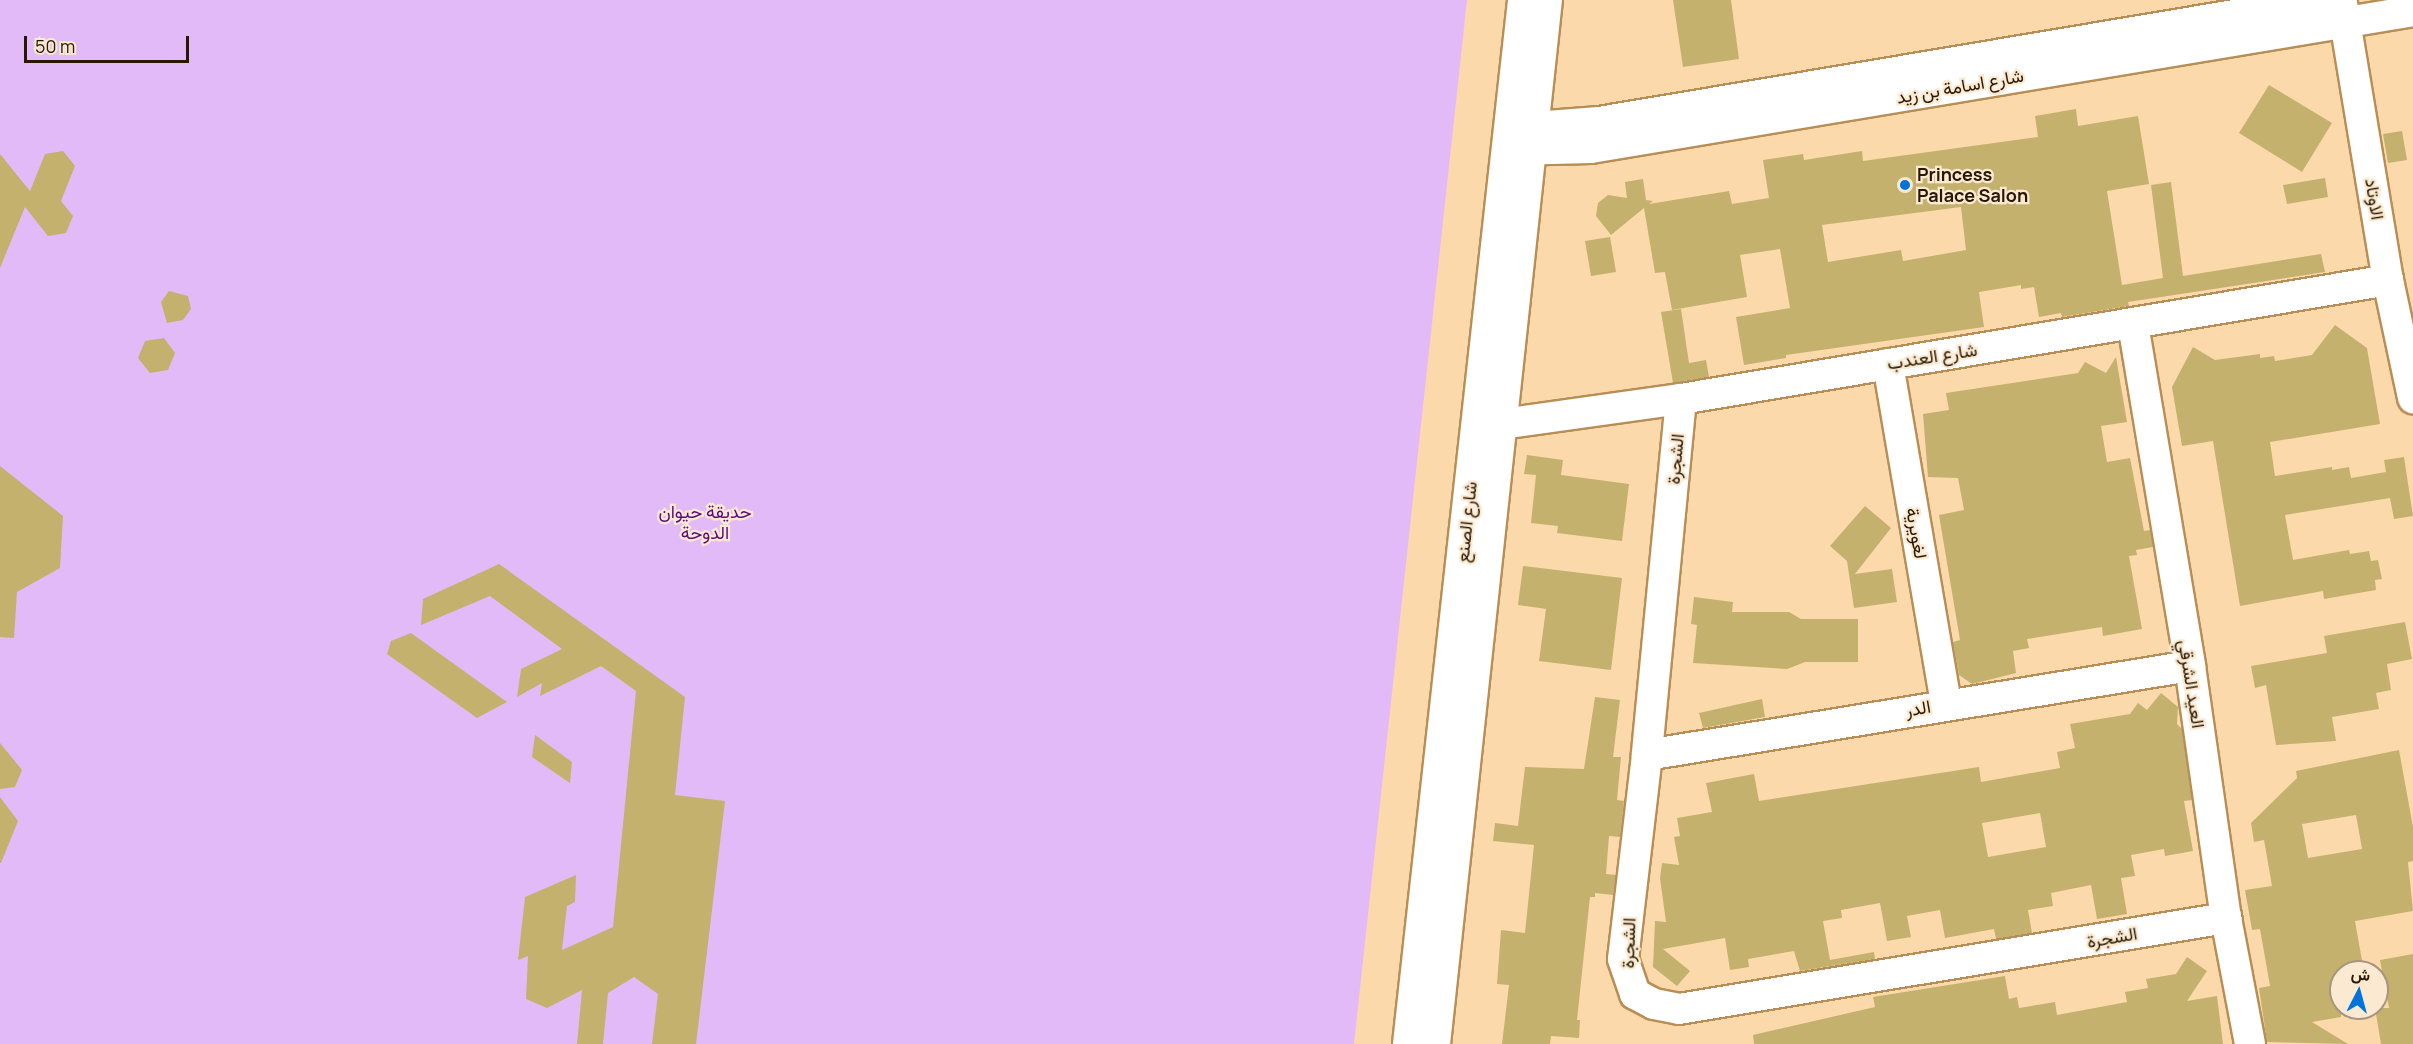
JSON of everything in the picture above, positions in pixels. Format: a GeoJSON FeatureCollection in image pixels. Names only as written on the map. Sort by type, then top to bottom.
{"type":"FeatureCollection","features":[{"type":"Feature","properties":{"kind":"street","name":"شارع الصنع"},"geometry":{"type":"LineString","coordinates":[[1520,138],[1522,0]]}},
{"type":"Feature","properties":{"kind":"street","name":"شارع الصنع"},"geometry":{"type":"LineString","coordinates":[[1408,1044],[1430,963],[1520,138],[1547,0]]}},
{"type":"Feature","properties":{"kind":"street","name":"شارع اسامة بن زيد"},"geometry":{"type":"LineString","coordinates":[[1520,138],[1599,122],[2323,0]]}},
{"type":"Feature","properties":{"kind":"street","name":"شارع اسامة بن زيد"},"geometry":{"type":"LineString","coordinates":[[1520,138],[1591,148],[2344,11],[2413,11]]}},
{"type":"Feature","properties":{"kind":"street","name":"الاوتاد"},"geometry":{"type":"LineString","coordinates":[[2344,11],[2388,280],[2413,398]]}},
{"type":"Feature","properties":{"kind":"street","name":"شارع العندب"},"geometry":{"type":"LineString","coordinates":[[1489,420],[1681,399],[2388,280]]}},
{"type":"Feature","properties":{"kind":"street","name":"العيد الشرقي"},"geometry":{"type":"LineString","coordinates":[[2133,324],[2190,666],[2226,918],[2250,1044]]}},
{"type":"Feature","properties":{"kind":"street","name":"لغويرية"},"geometry":{"type":"LineString","coordinates":[[1888,364],[1946,704]]}},
{"type":"Feature","properties":{"kind":"street","name":"الشجرة"},"geometry":{"type":"LineString","coordinates":[[1681,399],[1647,755],[1623,959],[1635,994],[1654,1004],[1679,1009],[2226,918]]}},
{"type":"Feature","properties":{"kind":"street","name":"الدر"},"geometry":{"type":"LineString","coordinates":[[1647,755],[1946,704],[2190,666]]}},
{"type":"Feature","properties":{"kind":"street","name":"شارع الصنع"},"geometry":{"type":"LineString","coordinates":[[1430,963],[1435,1044]]}},
{"type":"Feature","properties":{"kind":"green space","name":"حديقة حيوان الدوحة"},"geometry":{"type":"Polygon","coordinates":[[[0,0],[1467,0],[1354,1044],[0,1044],[0,0]]]}},
{"type":"Feature","properties":{"kind":"building"},"geometry":{"type":"Polygon","coordinates":[[[1673,0],[1731,0],[1739,59],[1683,67],[1673,0]]]}},
{"type":"Feature","properties":{"kind":"building"},"geometry":{"type":"Polygon","coordinates":[[[2269,85],[2332,123],[2302,172],[2239,133],[2269,85]]]}},
{"type":"Feature","properties":{"kind":"building"},"geometry":{"type":"Polygon","coordinates":[[[2076,109],[2078,126],[2138,116],[2149,184],[2107,191],[2122,285],[2163,278],[2151,185],[2171,182],[2183,276],[2321,254],[2325,272],[2128,302],[2129,306],[2062,317],[2061,313],[2039,317],[2034,287],[2021,289],[2021,285],[1979,292],[1984,327],[1786,355],[1786,358],[1744,365],[1736,317],[1790,308],[1780,249],[1740,255],[1747,297],[1672,310],[1665,272],[1655,273],[1644,208],[1611,235],[1596,216],[1598,203],[1608,195],[1627,198],[1625,182],[1643,179],[1646,200],[1653,201],[1649,204],[1729,191],[1732,204],[1769,198],[1763,160],[1803,154],[1804,160],[1862,151],[1863,161],[2038,137],[2035,116],[2076,109]],[[1961,207],[1822,225],[1828,262],[1901,250],[1903,261],[1966,250],[1961,207]]]}},
{"type":"Feature","properties":{"kind":"building"},"geometry":{"type":"Polygon","coordinates":[[[2402,131],[2407,160],[2388,163],[2383,134],[2402,131]]]}},
{"type":"Feature","properties":{"kind":"building"},"geometry":{"type":"Polygon","coordinates":[[[63,151],[75,166],[61,201],[73,216],[66,233],[48,236],[25,207],[0,268],[0,154],[30,191],[45,154],[63,151]]]}},
{"type":"Feature","properties":{"kind":"building"},"geometry":{"type":"Polygon","coordinates":[[[2325,178],[2328,197],[2287,204],[2283,185],[2325,178]]]}},
{"type":"Feature","properties":{"kind":"building"},"geometry":{"type":"Polygon","coordinates":[[[1610,237],[1616,272],[1591,276],[1585,241],[1610,237]]]}},
{"type":"Feature","properties":{"kind":"building"},"geometry":{"type":"Polygon","coordinates":[[[169,291],[188,296],[191,309],[183,320],[167,323],[161,302],[169,291]]]}},
{"type":"Feature","properties":{"kind":"building"},"geometry":{"type":"Polygon","coordinates":[[[1681,309],[1689,363],[1706,360],[1709,377],[1673,383],[1661,312],[1681,309]]]}},
{"type":"Feature","properties":{"kind":"building"},"geometry":{"type":"Polygon","coordinates":[[[2335,325],[2367,348],[2380,424],[2270,442],[2275,476],[2332,467],[2332,470],[2349,467],[2351,478],[2386,472],[2384,460],[2404,457],[2413,516],[2394,519],[2390,498],[2285,515],[2293,560],[2349,550],[2350,554],[2369,551],[2371,561],[2378,560],[2382,579],[2375,580],[2376,590],[2324,599],[2323,591],[2240,606],[2213,441],[2182,446],[2172,387],[2193,347],[2215,360],[2260,354],[2260,358],[2274,356],[2275,361],[2312,355],[2335,325]]]}},
{"type":"Feature","properties":{"kind":"building"},"geometry":{"type":"Polygon","coordinates":[[[164,338],[175,353],[168,370],[150,373],[138,358],[145,341],[164,338]]]}},
{"type":"Feature","properties":{"kind":"building"},"geometry":{"type":"Polygon","coordinates":[[[2116,357],[2127,422],[2101,426],[2107,462],[2130,458],[2144,531],[2150,530],[2153,547],[2136,550],[2137,555],[2129,556],[2142,629],[2103,636],[2102,627],[2027,639],[2029,648],[2013,651],[2016,673],[1972,684],[1959,675],[1953,642],[1960,640],[1939,515],[1964,510],[1958,478],[1928,477],[1923,414],[1949,410],[1946,393],[2078,373],[2085,362],[2106,373],[2116,357]]]}},
{"type":"Feature","properties":{"kind":"building"},"geometry":{"type":"Polygon","coordinates":[[[1527,455],[1563,460],[1561,475],[1629,484],[1622,541],[1557,533],[1558,526],[1531,523],[1536,475],[1524,474],[1527,455]]]}},
{"type":"Feature","properties":{"kind":"building"},"geometry":{"type":"Polygon","coordinates":[[[0,466],[63,516],[60,568],[17,592],[14,638],[0,637],[0,466]]]}},
{"type":"Feature","properties":{"kind":"building"},"geometry":{"type":"Polygon","coordinates":[[[1865,506],[1891,528],[1855,574],[1892,569],[1897,602],[1854,608],[1847,561],[1830,546],[1865,506]]]}},
{"type":"Feature","properties":{"kind":"building"},"geometry":{"type":"Polygon","coordinates":[[[499,564],[685,697],[675,795],[725,801],[696,1044],[652,1044],[658,994],[634,977],[608,993],[603,1044],[577,1044],[582,990],[547,1008],[526,999],[528,956],[518,960],[525,897],[576,875],[575,902],[567,906],[562,950],[613,927],[636,691],[601,666],[540,696],[542,683],[517,697],[521,669],[562,649],[490,596],[421,625],[423,599],[499,564]]]}},
{"type":"Feature","properties":{"kind":"building"},"geometry":{"type":"Polygon","coordinates":[[[1523,566],[1622,578],[1611,670],[1539,661],[1546,609],[1518,605],[1523,566]]]}},
{"type":"Feature","properties":{"kind":"building"},"geometry":{"type":"Polygon","coordinates":[[[1694,597],[1733,602],[1732,612],[1789,612],[1801,619],[1858,619],[1858,662],[1805,662],[1787,669],[1693,663],[1697,625],[1691,624],[1694,597]]]}},
{"type":"Feature","properties":{"kind":"building"},"geometry":{"type":"Polygon","coordinates":[[[2405,622],[2412,659],[2387,664],[2391,690],[2376,693],[2379,709],[2332,717],[2336,741],[2276,745],[2266,685],[2255,688],[2251,666],[2327,653],[2324,636],[2405,622]]]}},
{"type":"Feature","properties":{"kind":"building"},"geometry":{"type":"Polygon","coordinates":[[[411,633],[507,702],[477,718],[387,654],[391,641],[411,633]]]}},
{"type":"Feature","properties":{"kind":"building"},"geometry":{"type":"Polygon","coordinates":[[[2161,693],[2178,707],[2177,724],[2182,729],[2192,800],[2184,801],[2193,851],[2165,856],[2164,849],[2131,855],[2135,876],[2121,878],[2127,914],[2097,919],[2091,885],[2051,893],[2053,906],[2028,910],[2032,933],[1996,939],[1994,929],[1945,938],[1940,910],[1907,916],[1911,937],[1887,941],[1880,903],[1841,910],[1842,918],[1823,921],[1830,960],[1874,952],[1875,959],[1800,971],[1794,951],[1748,959],[1749,967],[1730,970],[1725,938],[1663,949],[1690,971],[1677,986],[1653,967],[1655,921],[1666,922],[1660,878],[1662,863],[1679,865],[1674,837],[1680,836],[1677,818],[1712,812],[1706,783],[1754,774],[1759,801],[1979,767],[1981,782],[2060,768],[2057,752],[2075,748],[2070,724],[2130,714],[2138,703],[2147,710],[2161,693]],[[2040,813],[1982,823],[1988,857],[2046,847],[2040,813]]]}},
{"type":"Feature","properties":{"kind":"building"},"geometry":{"type":"Polygon","coordinates":[[[1595,697],[1620,700],[1613,757],[1621,757],[1617,800],[1624,801],[1620,837],[1609,836],[1606,874],[1616,875],[1613,895],[1595,893],[1595,897],[1590,897],[1577,1020],[1580,1020],[1579,1038],[1551,1036],[1550,1044],[1502,1044],[1509,985],[1497,984],[1501,930],[1525,933],[1534,845],[1493,841],[1495,823],[1518,826],[1525,767],[1584,769],[1595,697]]]}},
{"type":"Feature","properties":{"kind":"building"},"geometry":{"type":"Polygon","coordinates":[[[1762,699],[1765,717],[1703,728],[1699,713],[1762,699]]]}},
{"type":"Feature","properties":{"kind":"building"},"geometry":{"type":"Polygon","coordinates":[[[535,735],[572,762],[570,783],[532,757],[535,735]]]}},
{"type":"Feature","properties":{"kind":"building"},"geometry":{"type":"Polygon","coordinates":[[[0,743],[22,770],[15,787],[0,789],[0,743]]]}},
{"type":"Feature","properties":{"kind":"building"},"geometry":{"type":"Polygon","coordinates":[[[2399,750],[2413,827],[2413,861],[2408,862],[2413,911],[2355,921],[2362,960],[2329,960],[2329,1019],[2312,1022],[2348,1044],[2267,1042],[2259,988],[2270,986],[2260,929],[2252,930],[2245,890],[2272,886],[2264,840],[2254,842],[2251,823],[2297,778],[2296,771],[2399,750]],[[2356,815],[2302,824],[2308,858],[2362,849],[2356,815]]]}},
{"type":"Feature","properties":{"kind":"building"},"geometry":{"type":"Polygon","coordinates":[[[0,797],[18,821],[1,863],[0,863],[0,797]]]}},
{"type":"Feature","properties":{"kind":"building"},"geometry":{"type":"Polygon","coordinates":[[[2413,954],[2413,1044],[2381,1044],[2377,1020],[2389,1020],[2389,960],[2380,960],[2413,954]]]}},
{"type":"Feature","properties":{"kind":"building"},"geometry":{"type":"Polygon","coordinates":[[[2187,957],[2207,971],[2187,1001],[2217,996],[2223,1044],[1754,1044],[1753,1035],[1875,1007],[1873,997],[2005,976],[2009,999],[2017,997],[2019,1008],[2055,1002],[2057,1015],[2127,1002],[2125,992],[2148,988],[2146,979],[2176,974],[2187,957]]]}},
{"type":"Feature","properties":{"kind":"place","name":"Princess Palace Salon"},"geometry":{"type":"Point","coordinates":[1905,185]}}]}
